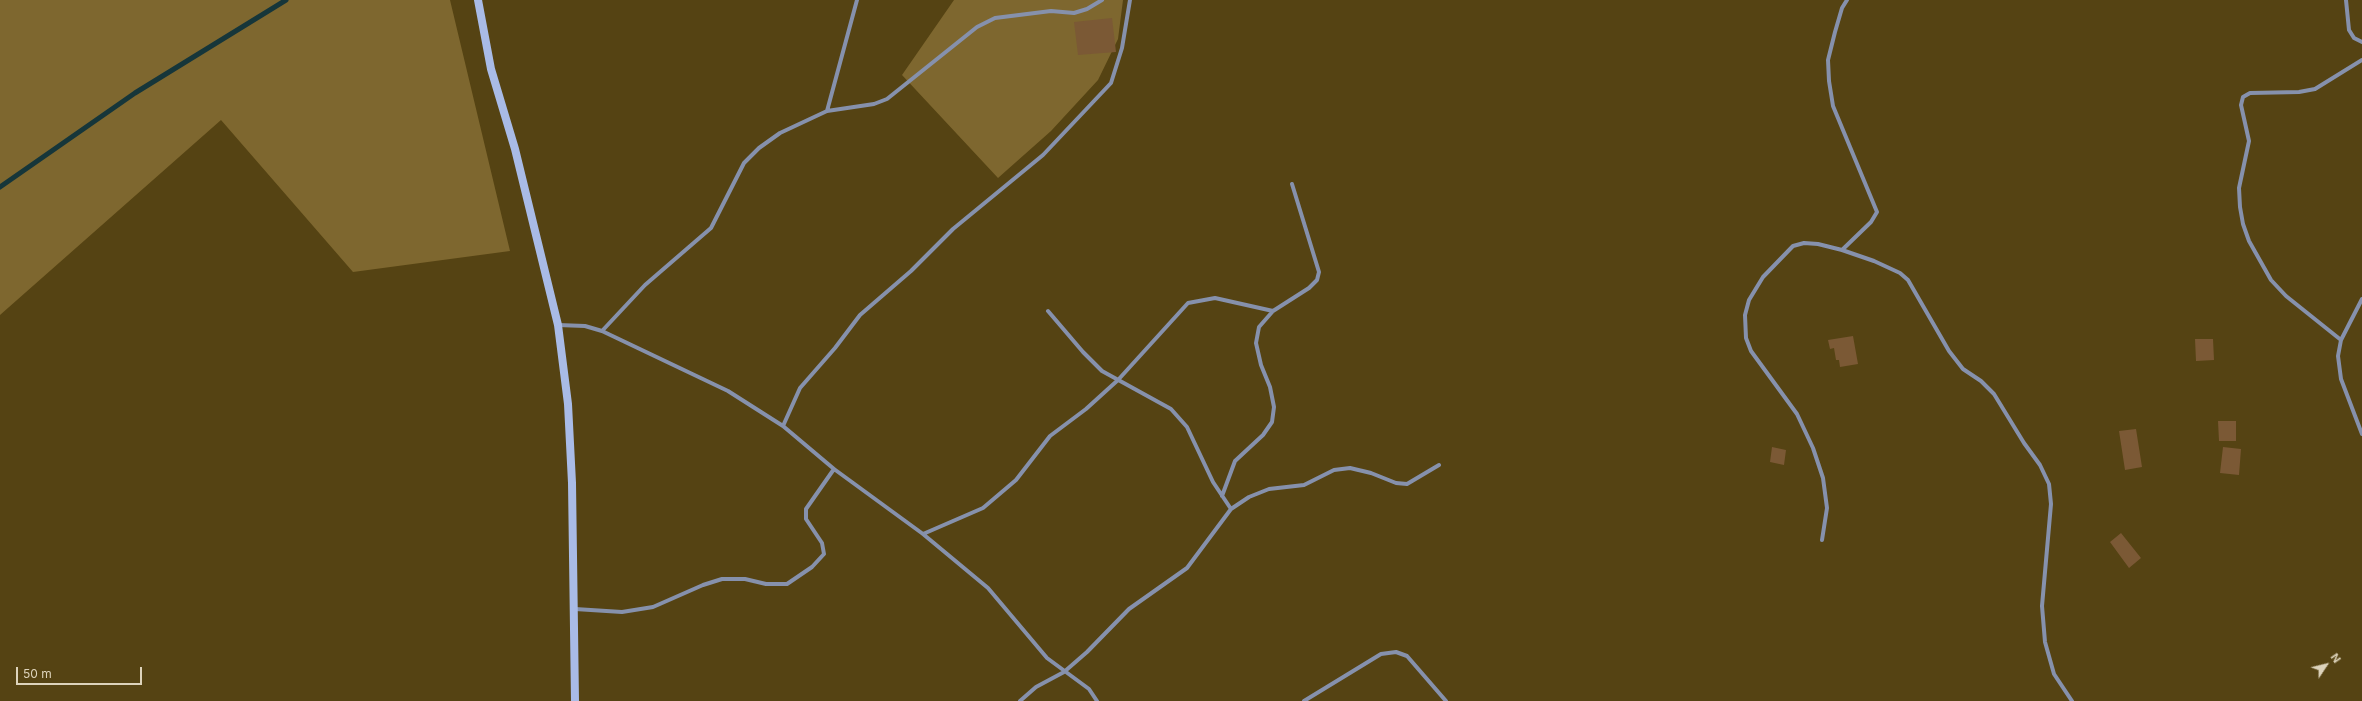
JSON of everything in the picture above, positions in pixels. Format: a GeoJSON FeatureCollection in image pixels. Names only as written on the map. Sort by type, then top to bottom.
{"type":"FeatureCollection","features":[{"type":"Feature","properties":{"kind":"street"},"geometry":{"type":"LineString","coordinates":[[478,0],[491,69],[515,150],[558,325],[568,404],[571,467],[575,608],[575,701]]}},
{"type":"Feature","properties":{"kind":"street"},"geometry":{"type":"LineString","coordinates":[[827,112],[857,0]]}},
{"type":"Feature","properties":{"kind":"street"},"geometry":{"type":"LineString","coordinates":[[602,331],[644,285],[711,228],[744,163],[758,148],[780,133],[827,112],[874,104],[888,99],[977,27],[995,18],[1051,11],[1074,13],[1087,9],[1102,0]]}},
{"type":"Feature","properties":{"kind":"street"},"geometry":{"type":"LineString","coordinates":[[783,426],[800,388],[860,315],[912,272],[953,229],[1043,155],[1111,83],[1120,56],[1130,0]]}},
{"type":"Feature","properties":{"kind":"street"},"geometry":{"type":"LineString","coordinates":[[1842,250],[1871,222],[1877,212],[1833,106],[1829,81],[1828,60],[1834,32],[1842,8],[1847,0]]}},
{"type":"Feature","properties":{"kind":"street"},"geometry":{"type":"LineString","coordinates":[[2346,0],[2349,30],[2354,38],[2362,42]]}},
{"type":"Feature","properties":{"kind":"street"},"geometry":{"type":"LineString","coordinates":[[2341,340],[2271,280],[2249,241],[2243,224],[2240,207],[2240,188],[2249,141],[2241,105],[2243,97],[2250,93],[2299,92],[2315,89],[2362,60]]}},
{"type":"Feature","properties":{"kind":"street"},"geometry":{"type":"LineString","coordinates":[[1222,496],[1235,461],[1263,435],[1272,422],[1274,407],[1270,387],[1261,365],[1256,343],[1259,327],[1273,311],[1309,288],[1317,280],[1319,272],[1292,184]]}},
{"type":"Feature","properties":{"kind":"street"},"geometry":{"type":"LineString","coordinates":[[1822,540],[1827,508],[1823,478],[1813,448],[1797,414],[1751,351],[1746,338],[1745,315],[1750,300],[1763,277],[1793,246],[1804,243],[1818,244],[1842,250],[1900,273],[1908,280],[1916,290],[1949,351],[1963,369],[1981,381],[1994,394],[2024,443],[2040,465],[2049,484],[2051,504],[2042,606],[2045,642],[2054,674],[2072,701]]}},
{"type":"Feature","properties":{"kind":"street"},"geometry":{"type":"LineString","coordinates":[[923,534],[983,508],[1016,480],[1050,436],[1086,409],[1118,380],[1188,303],[1215,298],[1273,311]]}},
{"type":"Feature","properties":{"kind":"street"},"geometry":{"type":"LineString","coordinates":[[2362,299],[2341,340],[2338,356],[2341,379],[2362,434]]}},
{"type":"Feature","properties":{"kind":"street"},"geometry":{"type":"LineString","coordinates":[[1048,311],[1083,352],[1102,371],[1171,409],[1186,427],[1213,482],[1231,509]]}},
{"type":"Feature","properties":{"kind":"street"},"geometry":{"type":"LineString","coordinates":[[558,325],[585,326],[602,331],[728,391],[783,426],[834,469],[923,534],[988,588],[1047,658],[1089,689],[1097,701]]}},
{"type":"Feature","properties":{"kind":"street"},"geometry":{"type":"LineString","coordinates":[[1020,701],[1036,687],[1064,672],[1087,652],[1129,609],[1187,568],[1231,509],[1249,496],[1269,489],[1304,485],[1334,470],[1350,468],[1371,473],[1396,483],[1407,484],[1439,465]]}},
{"type":"Feature","properties":{"kind":"street"},"geometry":{"type":"LineString","coordinates":[[575,608],[622,612],[653,607],[703,585],[722,579],[745,579],[766,584],[787,584],[812,568],[824,554],[822,544],[806,519],[806,509],[834,469]]}},
{"type":"Feature","properties":{"kind":"street"},"geometry":{"type":"LineString","coordinates":[[1304,701],[1381,654],[1396,652],[1407,656],[1446,701]]}},
{"type":"Feature","properties":{"kind":"shaded area"},"geometry":{"type":"Polygon","coordinates":[[[0,0],[450,0],[510,251],[353,272],[221,120],[0,315],[0,0]]]}},
{"type":"Feature","properties":{"kind":"shaded area"},"geometry":{"type":"Polygon","coordinates":[[[954,0],[1123,0],[1118,39],[1098,80],[1051,131],[998,178],[902,75],[954,0]]]}},
{"type":"Feature","properties":{"kind":"building"},"geometry":{"type":"Polygon","coordinates":[[[1112,18],[1116,52],[1078,55],[1074,22],[1112,18]]]}},
{"type":"Feature","properties":{"kind":"building"},"geometry":{"type":"Polygon","coordinates":[[[1853,336],[1858,364],[1840,367],[1839,360],[1836,360],[1834,348],[1830,349],[1828,340],[1853,336]]]}},
{"type":"Feature","properties":{"kind":"building"},"geometry":{"type":"Polygon","coordinates":[[[2195,339],[2213,339],[2214,360],[2196,361],[2195,339]]]}},
{"type":"Feature","properties":{"kind":"building"},"geometry":{"type":"Polygon","coordinates":[[[2218,421],[2236,421],[2236,441],[2219,441],[2218,421]]]}},
{"type":"Feature","properties":{"kind":"building"},"geometry":{"type":"Polygon","coordinates":[[[2136,429],[2142,467],[2125,470],[2119,431],[2136,429]]]}},
{"type":"Feature","properties":{"kind":"building"},"geometry":{"type":"Polygon","coordinates":[[[1772,447],[1786,450],[1784,465],[1770,462],[1772,447]]]}},
{"type":"Feature","properties":{"kind":"building"},"geometry":{"type":"Polygon","coordinates":[[[2223,447],[2241,449],[2239,475],[2220,473],[2223,447]]]}},
{"type":"Feature","properties":{"kind":"building"},"geometry":{"type":"Polygon","coordinates":[[[2121,533],[2141,558],[2129,568],[2110,542],[2121,533]]]}},
{"type":"Feature","properties":{"kind":"waterway"},"geometry":{"type":"LineString","coordinates":[[0,187],[135,93],[286,0]]}}]}
